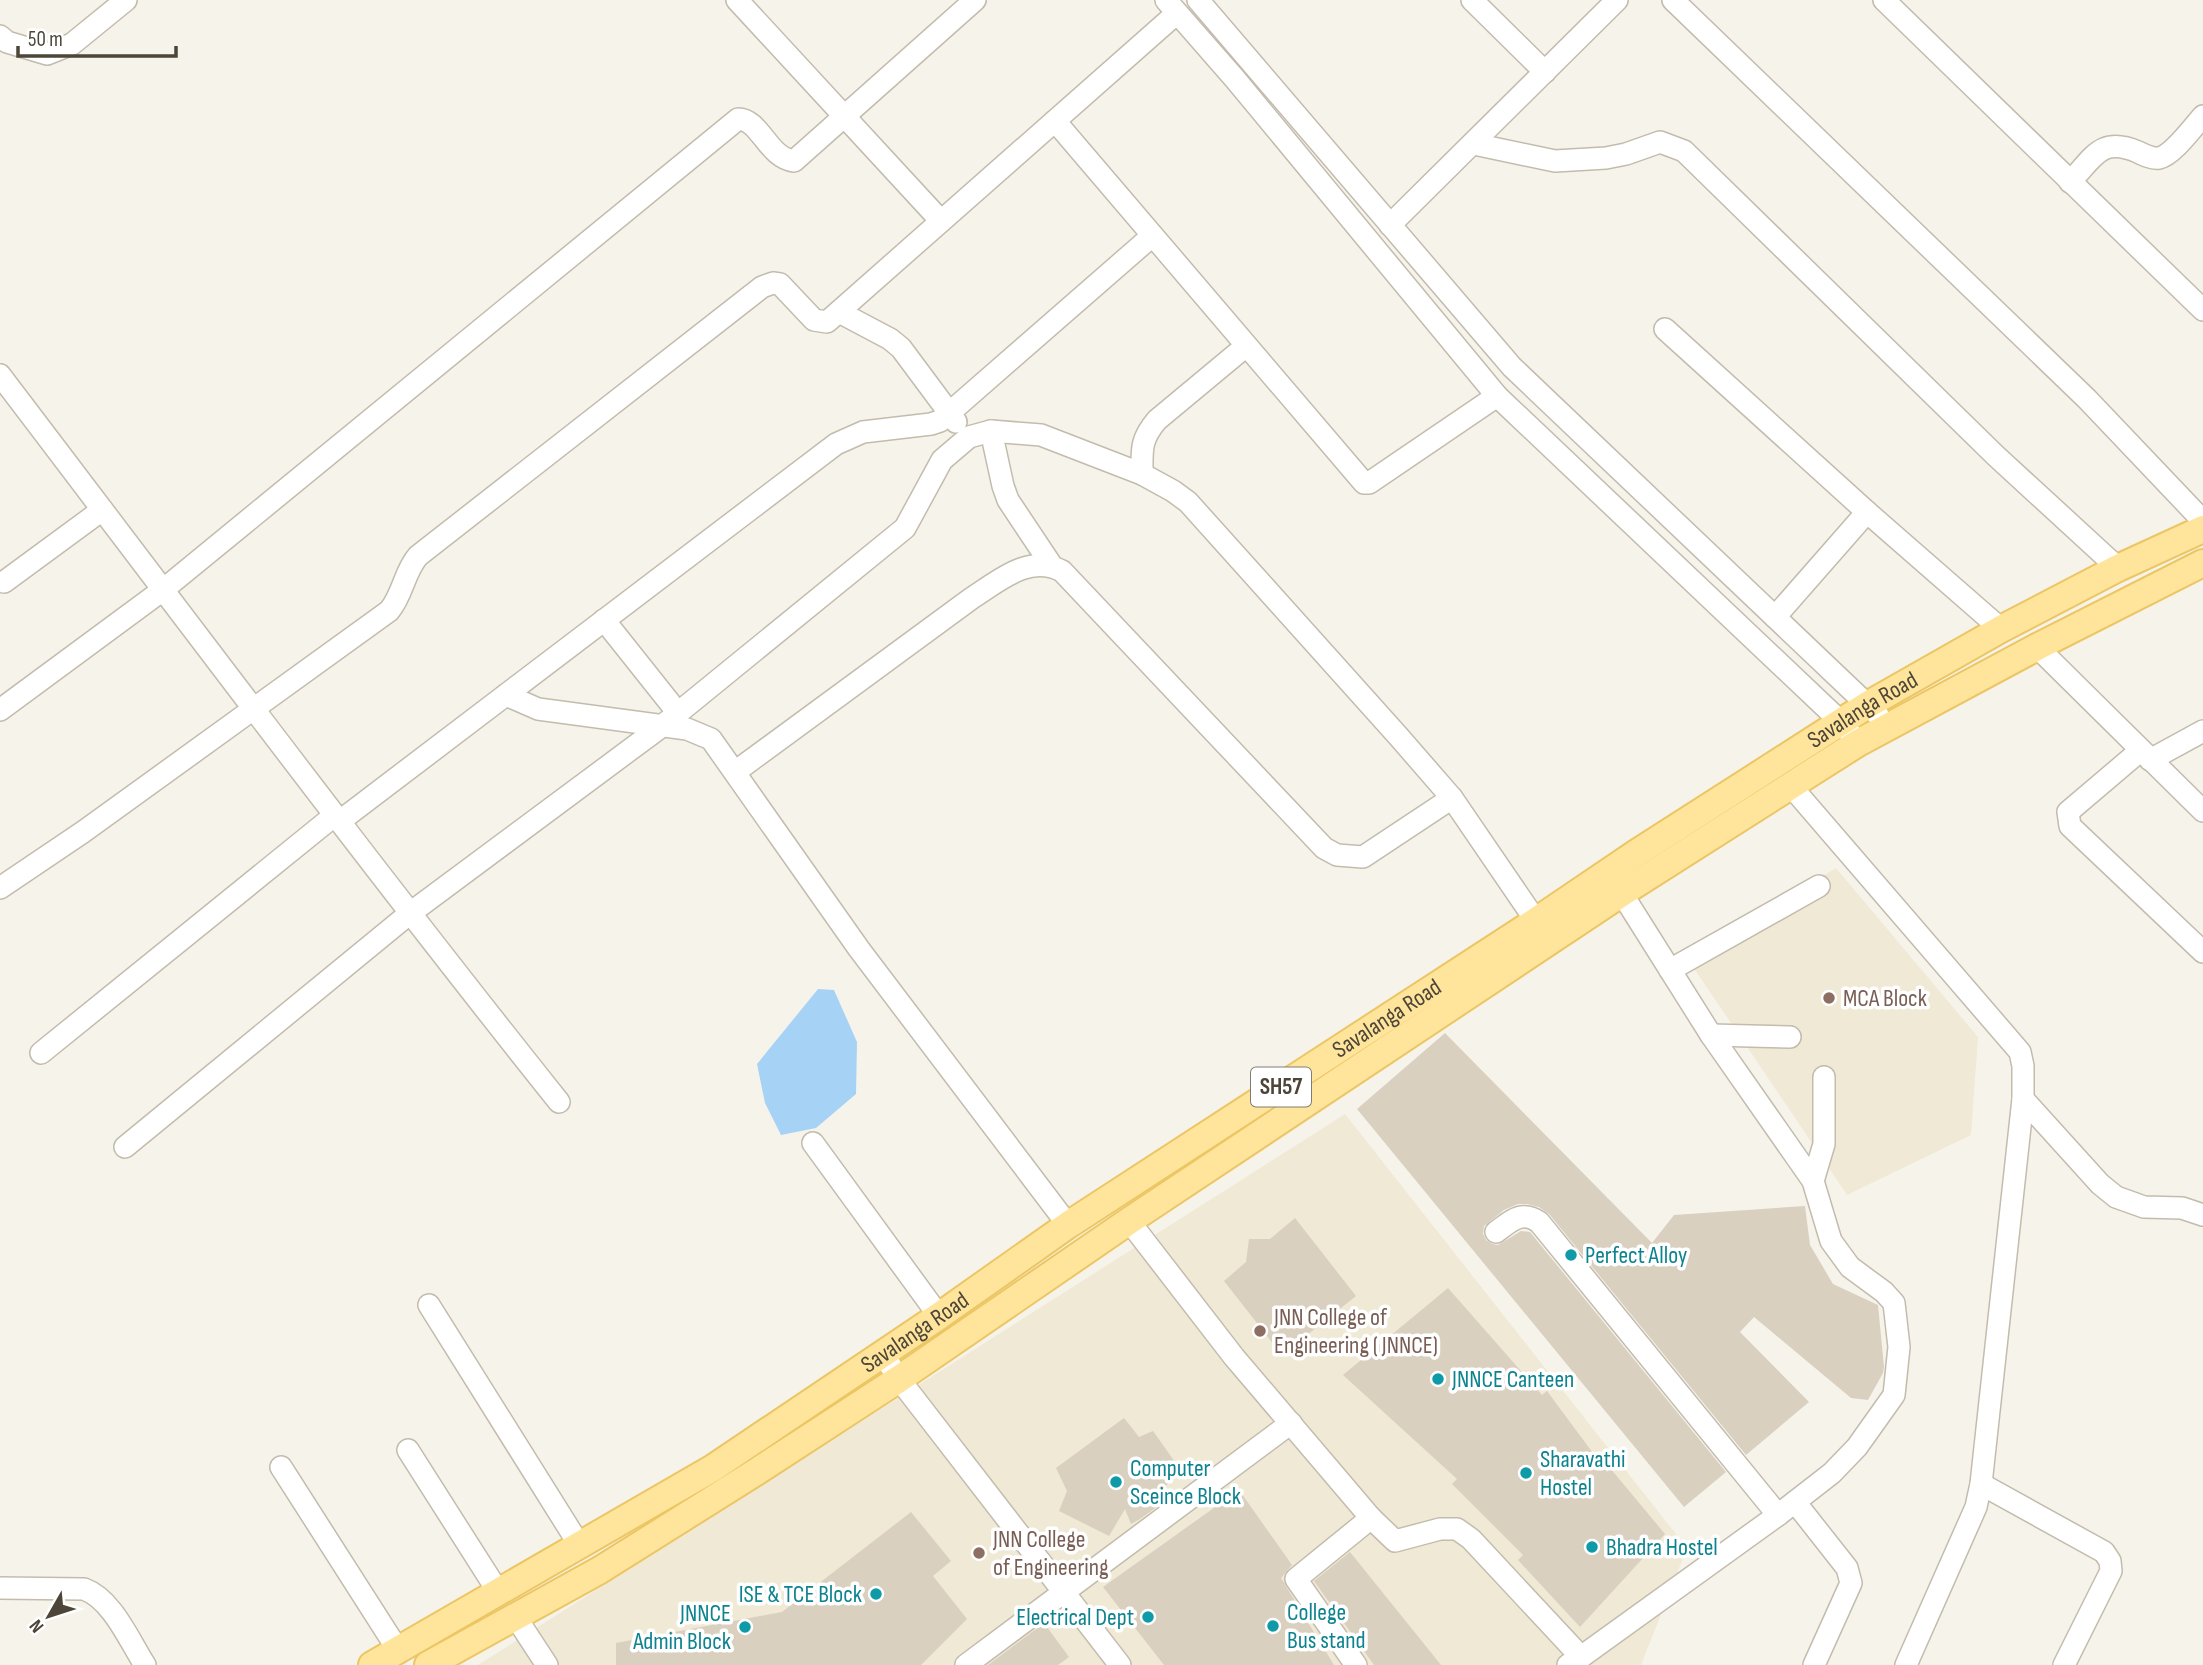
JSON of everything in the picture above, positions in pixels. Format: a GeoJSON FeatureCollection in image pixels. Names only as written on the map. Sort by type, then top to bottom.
{"type":"FeatureCollection","features":[{"type":"Feature","properties":{"kind":"main road","name":"Savalanga Road"},"geometry":{"type":"LineString","coordinates":[[428,1665],[600,1570],[900,1379],[1869,704],[2001,629],[2118,568],[2203,529]]}},
{"type":"Feature","properties":{"kind":"main road","name":"Savalanga Road"},"geometry":{"type":"LineString","coordinates":[[372,1665],[713,1468],[939,1316],[1068,1225],[1536,921],[1615,882],[1790,785],[1858,743],[2038,647],[2203,564]]}},
{"type":"Feature","properties":{"kind":"street"},"geometry":{"type":"LineString","coordinates":[[0,36],[7,42],[47,54],[72,44],[126,0]]}},
{"type":"Feature","properties":{"kind":"street"},"geometry":{"type":"LineString","coordinates":[[737,0],[941,221]]}},
{"type":"Feature","properties":{"kind":"street"},"geometry":{"type":"LineString","coordinates":[[0,710],[164,589],[737,119],[749,122],[779,156],[794,161],[975,0]]}},
{"type":"Feature","properties":{"kind":"street"},"geometry":{"type":"LineString","coordinates":[[1198,0],[1512,367],[1869,704],[1888,727]]}},
{"type":"Feature","properties":{"kind":"street"},"geometry":{"type":"LineString","coordinates":[[1472,0],[1545,72]]}},
{"type":"Feature","properties":{"kind":"street"},"geometry":{"type":"LineString","coordinates":[[1390,225],[1617,0]]}},
{"type":"Feature","properties":{"kind":"street"},"geometry":{"type":"LineString","coordinates":[[1673,0],[2087,399],[2203,521]]}},
{"type":"Feature","properties":{"kind":"street"},"geometry":{"type":"LineString","coordinates":[[1884,0],[2070,182],[2202,306]]}},
{"type":"Feature","properties":{"kind":"street"},"geometry":{"type":"LineString","coordinates":[[0,888],[83,832],[389,611],[395,605],[412,563],[418,556],[762,287],[773,283],[780,284],[814,320],[827,322],[1055,121],[1172,6],[1497,396],[1841,722],[1858,743]]}},
{"type":"Feature","properties":{"kind":"street"},"geometry":{"type":"LineString","coordinates":[[2070,182],[2102,149],[2111,145],[2123,146],[2159,158],[2170,152],[2203,116]]}},
{"type":"Feature","properties":{"kind":"street"},"geometry":{"type":"LineString","coordinates":[[1055,121],[1364,483],[1368,483],[1497,396]]}},
{"type":"Feature","properties":{"kind":"street"},"geometry":{"type":"LineString","coordinates":[[1474,144],[1555,161],[1626,154],[1660,142],[1684,151],[1996,456],[2118,568]]}},
{"type":"Feature","properties":{"kind":"street"},"geometry":{"type":"LineString","coordinates":[[41,1053],[337,818],[506,695],[836,444],[863,432],[932,424],[948,414],[1152,236]]}},
{"type":"Feature","properties":{"kind":"street"},"geometry":{"type":"LineString","coordinates":[[839,312],[901,348],[948,414],[969,437]]}},
{"type":"Feature","properties":{"kind":"street"},"geometry":{"type":"LineString","coordinates":[[1665,329],[2001,629]]}},
{"type":"Feature","properties":{"kind":"street"},"geometry":{"type":"LineString","coordinates":[[1142,474],[1142,445],[1147,432],[1157,420],[1246,346]]}},
{"type":"Feature","properties":{"kind":"street"},"geometry":{"type":"LineString","coordinates":[[0,375],[409,914],[559,1102]]}},
{"type":"Feature","properties":{"kind":"street"},"geometry":{"type":"LineString","coordinates":[[991,431],[1008,500],[1052,566]]}},
{"type":"Feature","properties":{"kind":"street"},"geometry":{"type":"LineString","coordinates":[[125,1147],[409,914],[670,719],[905,528],[942,460],[969,437],[991,431],[1041,435],[1142,474],[1188,502],[1452,798],[1536,921]]}},
{"type":"Feature","properties":{"kind":"street"},"geometry":{"type":"LineString","coordinates":[[4,582],[102,510]]}},
{"type":"Feature","properties":{"kind":"street"},"geometry":{"type":"LineString","coordinates":[[1775,617],[1867,512]]}},
{"type":"Feature","properties":{"kind":"street"},"geometry":{"type":"LineString","coordinates":[[735,772],[972,598],[1025,567],[1042,565],[1062,571],[1324,848],[1337,855],[1363,857],[1452,798]]}},
{"type":"Feature","properties":{"kind":"street"},"geometry":{"type":"LineString","coordinates":[[604,620],[670,719],[711,739],[859,949],[1068,1225]]}},
{"type":"Feature","properties":{"kind":"street"},"geometry":{"type":"LineString","coordinates":[[2038,647],[2203,811]]}},
{"type":"Feature","properties":{"kind":"street"},"geometry":{"type":"LineString","coordinates":[[506,695],[538,709],[670,719]]}},
{"type":"Feature","properties":{"kind":"street"},"geometry":{"type":"LineString","coordinates":[[2203,731],[2146,755],[2068,812],[2070,826],[2203,952]]}},
{"type":"Feature","properties":{"kind":"street"},"geometry":{"type":"LineString","coordinates":[[1790,785],[2020,1052],[2023,1066],[2022,1099],[1981,1484],[1976,1507],[1906,1665]]}},
{"type":"Feature","properties":{"kind":"street"},"geometry":{"type":"LineString","coordinates":[[1129,1221],[1234,1357],[1371,1518],[1395,1542],[1440,1529],[1457,1530],[1471,1539],[1574,1661],[1778,1515],[1832,1473],[1857,1447],[1894,1395],[1899,1347],[1894,1303],[1884,1292],[1850,1267],[1831,1241],[1813,1181],[1711,1035],[1615,882]]}},
{"type":"Feature","properties":{"kind":"street"},"geometry":{"type":"LineString","coordinates":[[1670,970],[1819,886]]}},
{"type":"Feature","properties":{"kind":"street"},"geometry":{"type":"LineString","coordinates":[[1711,1035],[1790,1037]]}},
{"type":"Feature","properties":{"kind":"street"},"geometry":{"type":"LineString","coordinates":[[1813,1181],[1824,1144],[1824,1077]]}},
{"type":"Feature","properties":{"kind":"street"},"geometry":{"type":"LineString","coordinates":[[2022,1099],[2116,1198],[2144,1207],[2182,1209],[2203,1215]]}},
{"type":"Feature","properties":{"kind":"street"},"geometry":{"type":"LineString","coordinates":[[813,1143],[939,1316]]}},
{"type":"Feature","properties":{"kind":"street"},"geometry":{"type":"LineString","coordinates":[[1496,1233],[1519,1216],[1531,1216],[1539,1222],[1778,1515]]}},
{"type":"Feature","properties":{"kind":"street"},"geometry":{"type":"LineString","coordinates":[[429,1306],[580,1546]]}},
{"type":"Feature","properties":{"kind":"street"},"geometry":{"type":"LineString","coordinates":[[883,1354],[1120,1665]]}},
{"type":"Feature","properties":{"kind":"street"},"geometry":{"type":"LineString","coordinates":[[966,1665],[1291,1423]]}},
{"type":"Feature","properties":{"kind":"street"},"geometry":{"type":"LineString","coordinates":[[408,1450],[499,1593]]}},
{"type":"Feature","properties":{"kind":"street"},"geometry":{"type":"LineString","coordinates":[[281,1467],[398,1650]]}},
{"type":"Feature","properties":{"kind":"street"},"geometry":{"type":"LineString","coordinates":[[1981,1484],[2104,1552],[2110,1561],[2110,1570],[2064,1665]]}},
{"type":"Feature","properties":{"kind":"street"},"geometry":{"type":"LineString","coordinates":[[1795,1502],[1847,1567],[1851,1583],[1814,1665]]}},
{"type":"Feature","properties":{"kind":"street"},"geometry":{"type":"LineString","coordinates":[[1356,1665],[1296,1579],[1371,1518]]}},
{"type":"Feature","properties":{"kind":"street"},"geometry":{"type":"LineString","coordinates":[[0,1588],[84,1589],[96,1593],[106,1602],[145,1665]]}},
{"type":"Feature","properties":{"kind":"street"},"geometry":{"type":"LineString","coordinates":[[515,1616],[547,1665]]}},
{"type":"Feature","properties":{"kind":"shaded area","name":"MCA Block"},"geometry":{"type":"Polygon","coordinates":[[[1836,868],[1978,1037],[1971,1135],[1847,1195],[1687,958],[1836,868]]]}},
{"type":"Feature","properties":{"kind":"shaded area","name":"JNN College of Engineering ( JNNCE)"},"geometry":{"type":"Polygon","coordinates":[[[1345,1114],[1687,1548],[1641,1665],[478,1665],[1345,1114]]]}},
{"type":"Feature","properties":{"kind":"water"},"geometry":{"type":"Polygon","coordinates":[[[818,989],[834,990],[857,1042],[856,1094],[816,1128],[781,1135],[765,1103],[757,1064],[818,989]]]}},
{"type":"Feature","properties":{"kind":"building","name":"Perfect Alloy"},"geometry":{"type":"Polygon","coordinates":[[[1445,1033],[1652,1243],[1674,1215],[1805,1206],[1810,1245],[1833,1284],[1878,1305],[1884,1367],[1868,1400],[1851,1398],[1754,1317],[1740,1332],[1809,1402],[1746,1455],[1549,1214],[1539,1207],[1527,1204],[1518,1204],[1504,1210],[1484,1226],[1483,1234],[1486,1240],[1498,1245],[1521,1231],[1530,1232],[1726,1472],[1684,1507],[1357,1109],[1445,1033]]]}},
{"type":"Feature","properties":{"kind":"building"},"geometry":{"type":"Polygon","coordinates":[[[1295,1218],[1356,1296],[1282,1355],[1224,1281],[1246,1262],[1249,1239],[1270,1239],[1295,1218]]]}},
{"type":"Feature","properties":{"kind":"building"},"geometry":{"type":"Polygon","coordinates":[[[1448,1288],[1542,1395],[1547,1391],[1607,1472],[1610,1468],[1665,1534],[1580,1627],[1518,1560],[1523,1555],[1452,1484],[1457,1479],[1343,1375],[1448,1288]]]}},
{"type":"Feature","properties":{"kind":"building","name":"Computer Sceince Block"},"geometry":{"type":"Polygon","coordinates":[[[1124,1418],[1139,1437],[1153,1431],[1182,1472],[1157,1493],[1162,1503],[1131,1524],[1125,1509],[1109,1536],[1059,1511],[1067,1491],[1056,1468],[1124,1418]]]}},
{"type":"Feature","properties":{"kind":"building"},"geometry":{"type":"Polygon","coordinates":[[[1239,1490],[1292,1565],[1281,1578],[1334,1665],[1164,1665],[1103,1587],[1239,1490]]]}},
{"type":"Feature","properties":{"kind":"building","name":"ISE & TCE Block"},"geometry":{"type":"Polygon","coordinates":[[[911,1512],[951,1561],[933,1576],[967,1619],[921,1665],[616,1665],[616,1643],[782,1612],[911,1512]]]}},
{"type":"Feature","properties":{"kind":"building"},"geometry":{"type":"Polygon","coordinates":[[[1350,1552],[1441,1665],[1374,1665],[1314,1581],[1350,1552]]]}},
{"type":"Feature","properties":{"kind":"building"},"geometry":{"type":"Polygon","coordinates":[[[1044,1623],[1069,1657],[1058,1665],[988,1665],[1044,1623]]]}},
{"type":"Feature","properties":{"kind":"place","name":"MCA Block"},"geometry":{"type":"Point","coordinates":[1829,998]}},
{"type":"Feature","properties":{"kind":"place","name":"Perfect Alloy"},"geometry":{"type":"Point","coordinates":[1571,1255]}},
{"type":"Feature","properties":{"kind":"place","name":"JNN College of Engineering ( JNNCE)"},"geometry":{"type":"Point","coordinates":[1260,1331]}},
{"type":"Feature","properties":{"kind":"place","name":"JNNCE Canteen"},"geometry":{"type":"Point","coordinates":[1438,1379]}},
{"type":"Feature","properties":{"kind":"place","name":"Sharavathi Hostel"},"geometry":{"type":"Point","coordinates":[1526,1473]}},
{"type":"Feature","properties":{"kind":"place","name":"Computer Sceince Block"},"geometry":{"type":"Point","coordinates":[1116,1482]}},
{"type":"Feature","properties":{"kind":"place","name":"Bhadra Hostel"},"geometry":{"type":"Point","coordinates":[1592,1547]}},
{"type":"Feature","properties":{"kind":"place","name":"JNN College of Engineering"},"geometry":{"type":"Point","coordinates":[979,1553]}},
{"type":"Feature","properties":{"kind":"place","name":"ISE & TCE Block"},"geometry":{"type":"Point","coordinates":[876,1594]}},
{"type":"Feature","properties":{"kind":"place","name":"Electrical Dept"},"geometry":{"type":"Point","coordinates":[1148,1617]}},
{"type":"Feature","properties":{"kind":"place","name":"College Bus stand"},"geometry":{"type":"Point","coordinates":[1273,1626]}},
{"type":"Feature","properties":{"kind":"place","name":"JNNCE Admin Block"},"geometry":{"type":"Point","coordinates":[745,1627]}}]}
